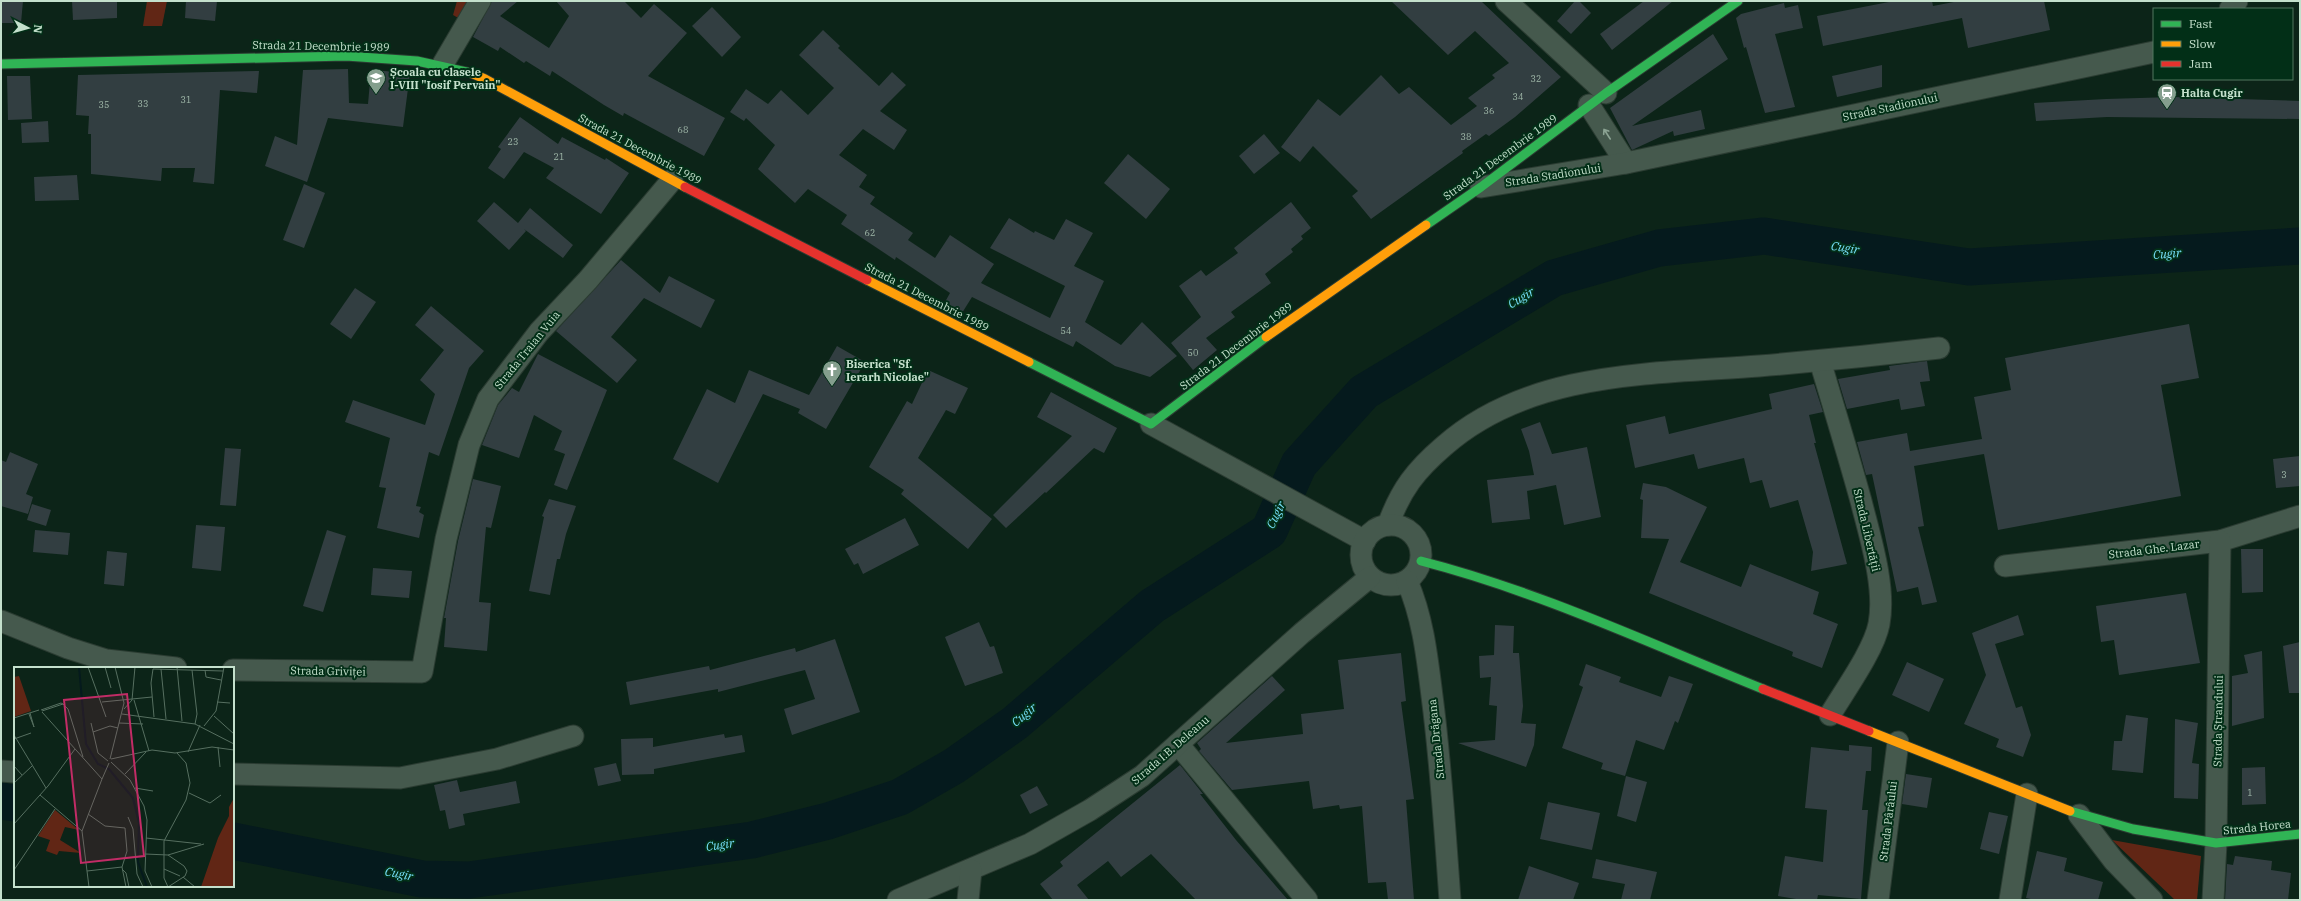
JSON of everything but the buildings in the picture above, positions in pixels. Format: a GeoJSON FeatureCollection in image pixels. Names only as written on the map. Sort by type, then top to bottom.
{"type":"FeatureCollection","features":[{"type":"Feature","properties":{"kind":"main road","name":"Strada 21 Decembrie 1989"},"geometry":{"type":"LineString","coordinates":[[1,64],[346,56],[394,58],[443,64],[463,70],[485,80],[672,180],[1151,424],[1279,327],[1481,187],[1589,105],[1738,1]]}},
{"type":"Feature","properties":{"kind":"main road","name":"Strada Horea"},"geometry":{"type":"LineString","coordinates":[[1421,561],[1452,569],[1559,607],[1830,714],[2079,815],[2140,830],[2216,843],[2300,834]]}},
{"type":"Feature","properties":{"kind":"street"},"geometry":{"type":"LineString","coordinates":[[443,64],[480,1]]}},
{"type":"Feature","properties":{"kind":"street"},"geometry":{"type":"LineString","coordinates":[[1506,1],[1606,93]]}},
{"type":"Feature","properties":{"kind":"street","name":"Strada Stadionului"},"geometry":{"type":"LineString","coordinates":[[1481,187],[1626,163],[2153,52]]}},
{"type":"Feature","properties":{"kind":"street"},"geometry":{"type":"LineString","coordinates":[[1589,105],[1626,163]]}},
{"type":"Feature","properties":{"kind":"street","name":"Strada Traian Vuia"},"geometry":{"type":"LineString","coordinates":[[422,672],[446,538],[469,445],[488,398],[539,332],[588,280],[672,180]]}},
{"type":"Feature","properties":{"kind":"street"},"geometry":{"type":"LineString","coordinates":[[1388,525],[1396,503],[1408,482],[1428,460],[1460,432],[1487,415],[1516,402],[1570,385],[1640,375],[1820,361],[1939,348]]}},
{"type":"Feature","properties":{"kind":"street","name":"Strada Libertății"},"geometry":{"type":"LineString","coordinates":[[1820,361],[1867,524],[1875,559],[1881,605],[1879,624],[1874,641],[1830,714]]}},
{"type":"Feature","properties":{"kind":"street"},"geometry":{"type":"LineString","coordinates":[[1151,424],[1365,541]]}},
{"type":"Feature","properties":{"kind":"street","name":"Strada Ghe. Lazar"},"geometry":{"type":"LineString","coordinates":[[2005,566],[2220,541],[2300,516]]}},
{"type":"Feature","properties":{"kind":"street"},"geometry":{"type":"LineString","coordinates":[[1388,525],[1406,529],[1413,535],[1418,543],[1421,561],[1418,569],[1407,581],[1388,585],[1378,582],[1370,577],[1361,560],[1365,541],[1374,530],[1388,525]]}},
{"type":"Feature","properties":{"kind":"street","name":"Strada Ștrandului"},"geometry":{"type":"LineString","coordinates":[[2213,900],[2216,843],[2220,541]]}},
{"type":"Feature","properties":{"kind":"street","name":"Strada I.B. Deleanu"},"geometry":{"type":"LineString","coordinates":[[898,900],[1030,844],[1090,810],[1142,776],[1302,633],[1370,577]]}},
{"type":"Feature","properties":{"kind":"street","name":"Strada Drăgana"},"geometry":{"type":"LineString","coordinates":[[1407,581],[1417,603],[1426,645],[1437,731],[1450,900]]}},
{"type":"Feature","properties":{"kind":"street"},"geometry":{"type":"LineString","coordinates":[[1,621],[68,648],[106,660],[167,667]]}},
{"type":"Feature","properties":{"kind":"street","name":"Strada Griviței"},"geometry":{"type":"LineString","coordinates":[[234,670],[422,672]]}},
{"type":"Feature","properties":{"kind":"street"},"geometry":{"type":"LineString","coordinates":[[234,774],[400,778],[497,759],[573,736]]}},
{"type":"Feature","properties":{"kind":"street","name":"Strada Pârâului"},"geometry":{"type":"LineString","coordinates":[[1878,900],[1898,742]]}},
{"type":"Feature","properties":{"kind":"street"},"geometry":{"type":"LineString","coordinates":[[1178,744],[1307,900]]}},
{"type":"Feature","properties":{"kind":"street"},"geometry":{"type":"LineString","coordinates":[[1,771],[14,772]]}},
{"type":"Feature","properties":{"kind":"street"},"geometry":{"type":"LineString","coordinates":[[2010,900],[2027,794]]}},
{"type":"Feature","properties":{"kind":"street"},"geometry":{"type":"LineString","coordinates":[[2079,815],[2114,861],[2152,900]]}},
{"type":"Feature","properties":{"kind":"street"},"geometry":{"type":"LineString","coordinates":[[968,900],[971,870]]}},
{"type":"Feature","properties":{"kind":"shaded area"},"geometry":{"type":"Polygon","coordinates":[[[147,1],[167,1],[162,26],[143,26],[147,1]]]}},
{"type":"Feature","properties":{"kind":"shaded area"},"geometry":{"type":"Polygon","coordinates":[[[457,1],[474,1],[460,19],[453,15],[457,1]]]}},
{"type":"Feature","properties":{"kind":"shaded area"},"geometry":{"type":"Polygon","coordinates":[[[2112,840],[2201,856],[2197,900],[2175,900],[2112,840]]]}},
{"type":"Feature","properties":{"kind":"waterway","name":"Cugir"},"geometry":{"type":"LineString","coordinates":[[234,841],[422,879],[469,880],[752,840],[828,821],[900,797],[954,766],[1015,723],[1152,606],[1269,531],[1299,464],[1364,392],[1554,278],[1659,248],[1764,236],[1969,267],[2300,246]]}},
{"type":"Feature","properties":{"kind":"waterway","name":"Cugir"},"geometry":{"type":"LineString","coordinates":[[1,801],[14,803]]}},
{"type":"Feature","properties":{"kind":"traffic: fast"},"geometry":{"type":"LineString","coordinates":[[1426,225],[1481,187],[1606,93],[1738,1]]}},
{"type":"Feature","properties":{"kind":"traffic: fast"},"geometry":{"type":"LineString","coordinates":[[1,64],[346,56],[417,61],[471,73]]}},
{"type":"Feature","properties":{"kind":"traffic: fast"},"geometry":{"type":"LineString","coordinates":[[1029,362],[1151,424],[1266,337]]}},
{"type":"Feature","properties":{"kind":"traffic: fast"},"geometry":{"type":"LineString","coordinates":[[1421,561],[1508,587],[1594,619],[1763,689]]}},
{"type":"Feature","properties":{"kind":"traffic: fast"},"geometry":{"type":"LineString","coordinates":[[2070,811],[2133,829],[2216,843],[2300,834]]}},
{"type":"Feature","properties":{"kind":"traffic: slow"},"geometry":{"type":"LineString","coordinates":[[471,73],[485,79],[685,187]]}},
{"type":"Feature","properties":{"kind":"traffic: slow"},"geometry":{"type":"LineString","coordinates":[[1266,337],[1426,225]]}},
{"type":"Feature","properties":{"kind":"traffic: slow"},"geometry":{"type":"LineString","coordinates":[[867,280],[1029,362]]}},
{"type":"Feature","properties":{"kind":"traffic: slow"},"geometry":{"type":"LineString","coordinates":[[1869,731],[2070,811]]}},
{"type":"Feature","properties":{"kind":"traffic: jam"},"geometry":{"type":"LineString","coordinates":[[685,187],[867,280]]}},
{"type":"Feature","properties":{"kind":"traffic: jam"},"geometry":{"type":"LineString","coordinates":[[1763,689],[1869,731]]}},
{"type":"Feature","properties":{"kind":"place","name":"Școala cu clasele I-VIII \"Iosif Pervain\""},"geometry":{"type":"Point","coordinates":[376,95]}},
{"type":"Feature","properties":{"kind":"place","name":"Halta Cugir"},"geometry":{"type":"Point","coordinates":[2167,110]}},
{"type":"Feature","properties":{"kind":"place","name":"Biserica \"Sf. Ierarh Nicolae\""},"geometry":{"type":"Point","coordinates":[832,387]}}]}
